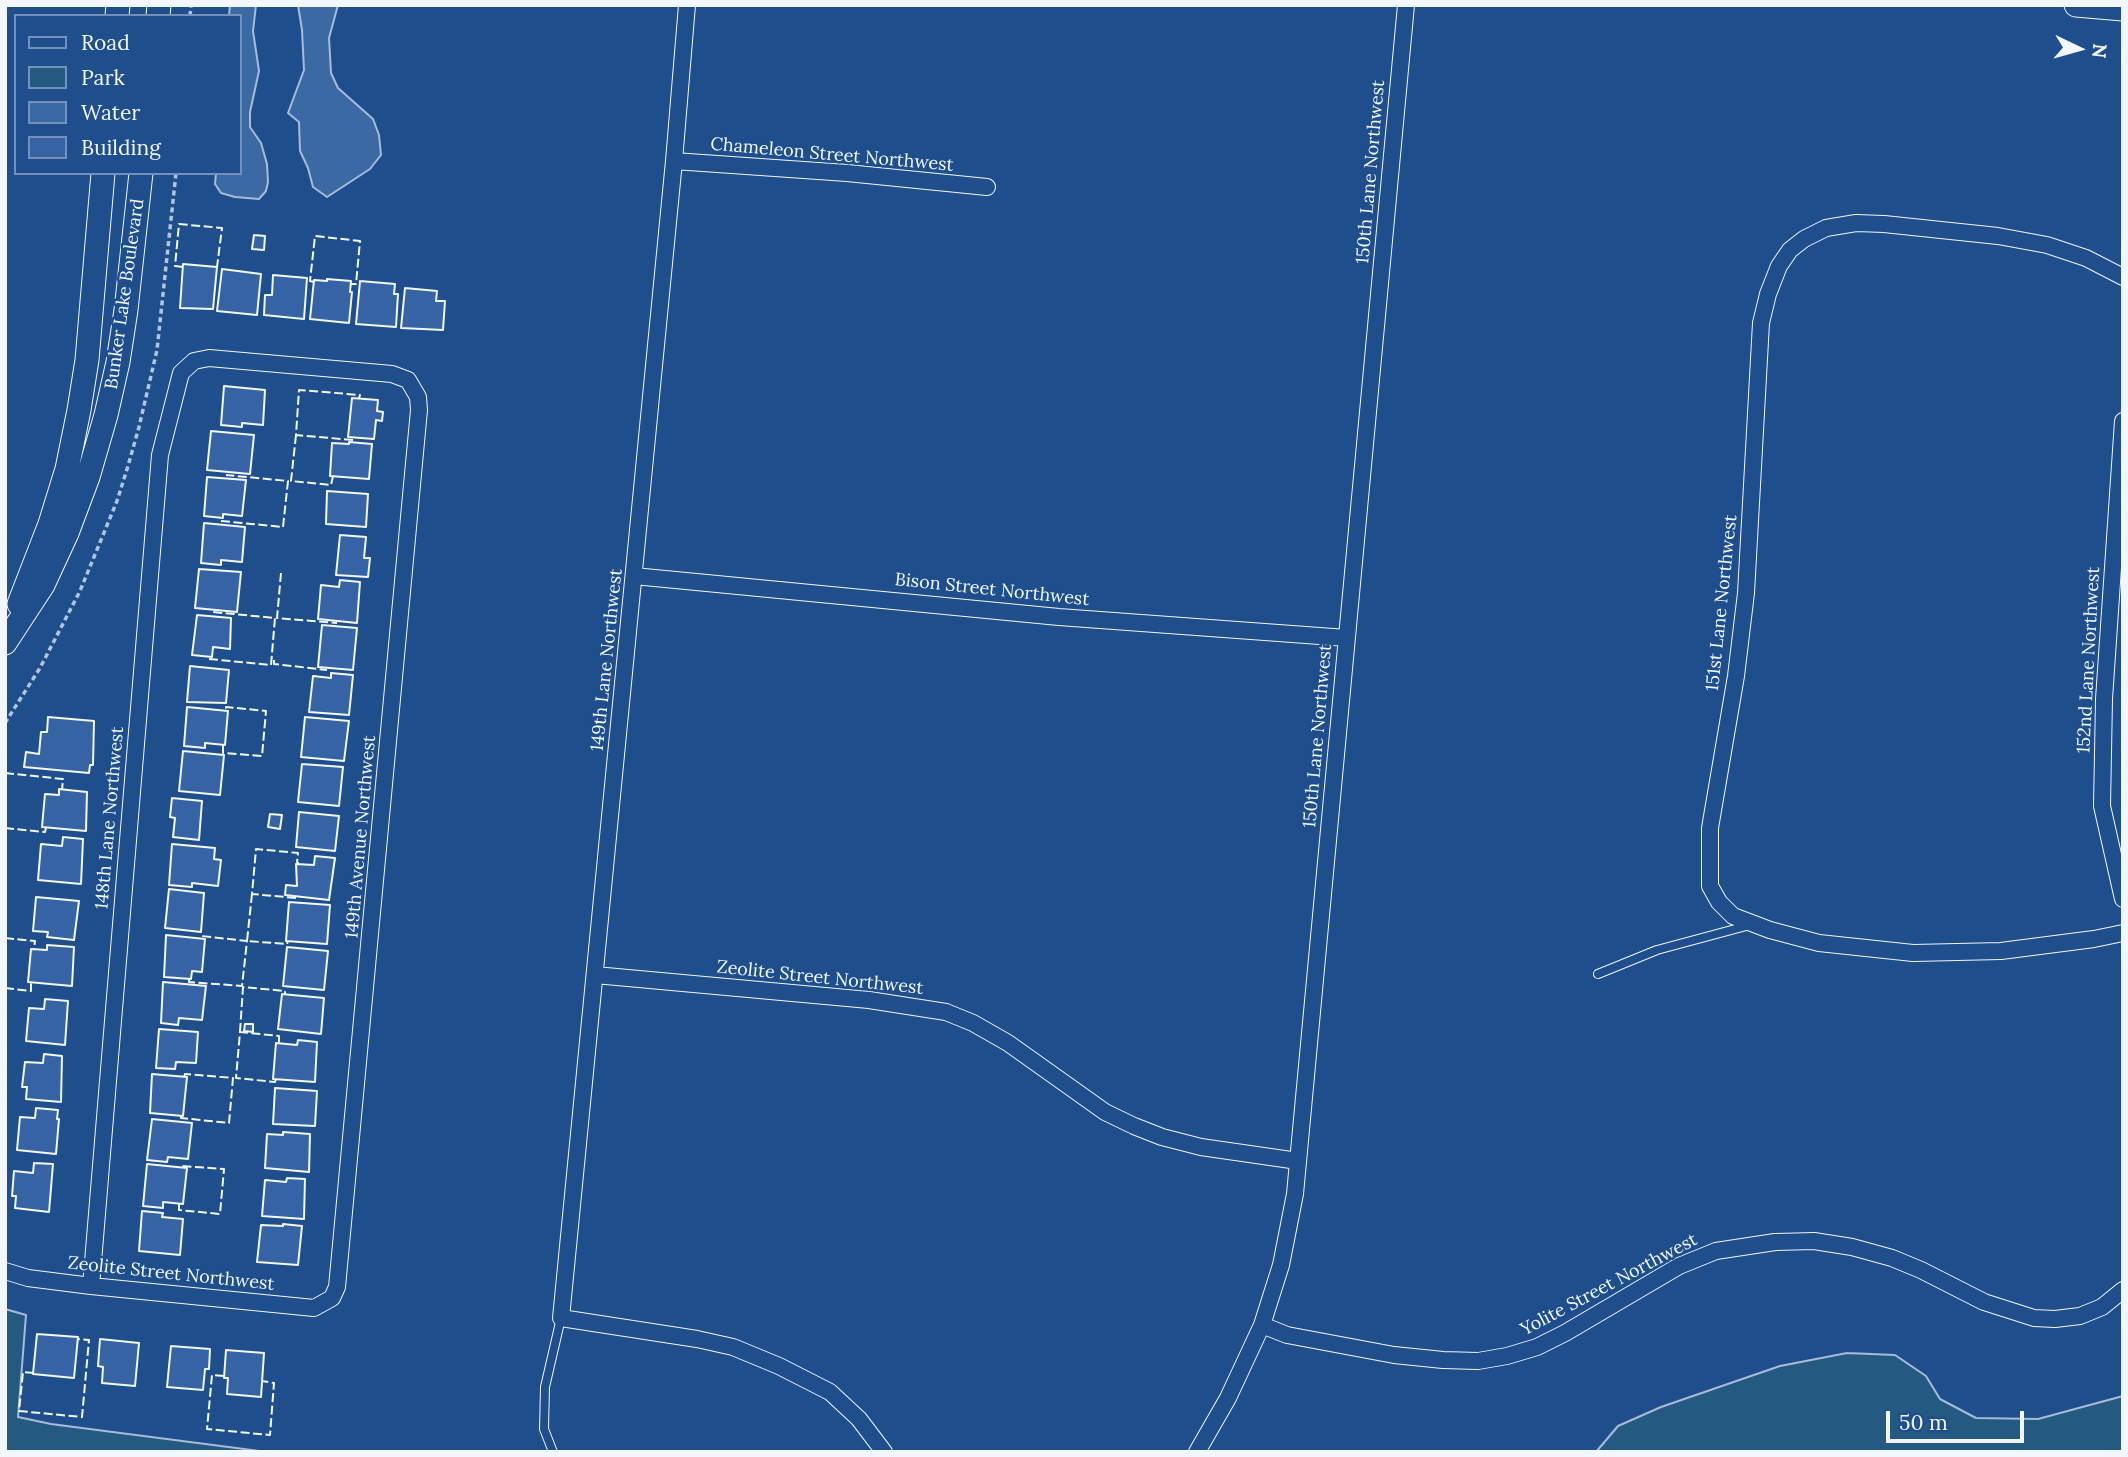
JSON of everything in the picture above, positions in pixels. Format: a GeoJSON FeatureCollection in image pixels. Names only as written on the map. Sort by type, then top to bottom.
{"type":"FeatureCollection","features":[{"type":"Feature","properties":{"kind":"main road"},"geometry":{"type":"LineString","coordinates":[[2076,5],[2123,9]]}},
{"type":"Feature","properties":{"kind":"main road","name":"Bunker Lake Boulevard"},"geometry":{"type":"LineString","coordinates":[[5,640],[50,524],[67,469],[86,360],[103,175]]}},
{"type":"Feature","properties":{"kind":"main road","name":"Bunker Lake Boulevard"},"geometry":{"type":"LineString","coordinates":[[5,640],[43,584],[67,533],[88,477],[118,362],[141,175]]}},
{"type":"Feature","properties":{"kind":"street","name":"149th Lane Northwest"},"geometry":{"type":"LineString","coordinates":[[561,1318],[687,5]]}},
{"type":"Feature","properties":{"kind":"street","name":"150th Lane Northwest"},"geometry":{"type":"LineString","coordinates":[[1196,1452],[1228,1398],[1262,1325],[1281,1265],[1293,1206],[1406,5]]}},
{"type":"Feature","properties":{"kind":"street","name":"Chameleon Street Northwest"},"geometry":{"type":"LineString","coordinates":[[674,161],[847,173],[987,187]]}},
{"type":"Feature","properties":{"kind":"street","name":"151st Lane Northwest"},"geometry":{"type":"LineString","coordinates":[[2123,276],[2087,258],[2047,245],[1998,236],[1874,224],[1856,223],[1826,229],[1804,239],[1790,250],[1779,266],[1761,323],[1746,593],[1736,676],[1710,828],[1710,886],[1719,902],[1732,916],[1819,943],[1913,953],[2001,951],[2123,933]]}},
{"type":"Feature","properties":{"kind":"street","name":"148th Lane Northwest"},"geometry":{"type":"LineString","coordinates":[[91,1286],[160,455],[181,373],[194,361],[209,358],[392,374],[408,380]]}},
{"type":"Feature","properties":{"kind":"street","name":"149th Avenue Northwest"},"geometry":{"type":"LineString","coordinates":[[332,1298],[340,1274],[419,410],[418,397],[408,380]]}},
{"type":"Feature","properties":{"kind":"street","name":"152nd Lane Northwest"},"geometry":{"type":"LineString","coordinates":[[2123,421],[2104,699],[2102,806],[2123,899]]}},
{"type":"Feature","properties":{"kind":"street","name":"Bison Street Northwest"},"geometry":{"type":"LineString","coordinates":[[634,576],[1059,617],[1347,638]]}},
{"type":"Feature","properties":{"kind":"street","name":"Zeolite Street Northwest"},"geometry":{"type":"LineString","coordinates":[[595,975],[869,1000],[946,1012],[1008,1043],[1105,1112],[1134,1126],[1162,1137],[1201,1147],[1298,1161]]}},
{"type":"Feature","properties":{"kind":"street","name":"Yolite Street Northwest"},"geometry":{"type":"LineString","coordinates":[[1262,1325],[1287,1335],[1394,1355],[1443,1360],[1478,1360],[1507,1356],[1537,1347],[1565,1333],[1679,1266],[1716,1251],[1775,1242],[1814,1241],[1852,1247],[1892,1258],[1984,1302],[2034,1318],[2080,1316],[2102,1307],[2123,1290]]}},
{"type":"Feature","properties":{"kind":"street","name":"Zeolite Street Northwest"},"geometry":{"type":"LineString","coordinates":[[5,1271],[28,1278],[91,1286],[314,1308],[332,1298]]}},
{"type":"Feature","properties":{"kind":"street"},"geometry":{"type":"LineString","coordinates":[[561,1318],[697,1339],[733,1347],[779,1366],[830,1392],[859,1419],[884,1452]]}},
{"type":"Feature","properties":{"kind":"lane"},"geometry":{"type":"LineString","coordinates":[[1598,974],[1657,950],[1753,924]]}},
{"type":"Feature","properties":{"kind":"lane"},"geometry":{"type":"LineString","coordinates":[[553,1452],[549,1448],[544,1429],[545,1387],[561,1318]]}},
{"type":"Feature","properties":{"kind":"green space"},"geometry":{"type":"Polygon","coordinates":[[[5,1309],[26,1315],[18,1417],[51,1424],[267,1452],[5,1452],[5,1309]]]}},
{"type":"Feature","properties":{"kind":"green space"},"geometry":{"type":"Polygon","coordinates":[[[1847,1353],[1895,1355],[1926,1376],[1940,1399],[1976,1418],[2038,1419],[2123,1396],[2123,1452],[1596,1452],[1618,1426],[1661,1407],[1780,1366],[1847,1353]]]}},
{"type":"Feature","properties":{"kind":"water"},"geometry":{"type":"Polygon","coordinates":[[[230,5],[256,5],[253,31],[259,71],[250,112],[250,127],[261,143],[267,164],[268,182],[266,191],[259,199],[221,193],[215,184],[216,175],[242,175],[242,14],[229,14],[230,5]]]}},
{"type":"Feature","properties":{"kind":"water"},"geometry":{"type":"Polygon","coordinates":[[[298,5],[338,5],[329,38],[331,73],[338,88],[373,119],[379,135],[381,155],[370,169],[327,197],[313,187],[300,151],[299,122],[288,113],[304,70],[298,5]]]}},
{"type":"Feature","properties":{"kind":"building"},"geometry":{"type":"Polygon","coordinates":[[[254,235],[265,236],[264,250],[252,249],[254,235]]]}},
{"type":"Feature","properties":{"kind":"building"},"geometry":{"type":"Polygon","coordinates":[[[183,264],[217,267],[213,309],[180,308],[183,264]]]}},
{"type":"Feature","properties":{"kind":"building"},"geometry":{"type":"Polygon","coordinates":[[[222,269],[261,274],[257,315],[217,311],[222,269]]]}},
{"type":"Feature","properties":{"kind":"building"},"geometry":{"type":"Polygon","coordinates":[[[273,275],[307,278],[304,319],[264,315],[265,295],[272,295],[273,275]]]}},
{"type":"Feature","properties":{"kind":"building"},"geometry":{"type":"Polygon","coordinates":[[[314,280],[351,281],[349,323],[310,319],[314,280]]]}},
{"type":"Feature","properties":{"kind":"building"},"geometry":{"type":"Polygon","coordinates":[[[360,281],[395,284],[394,294],[398,294],[396,327],[356,324],[360,281]]]}},
{"type":"Feature","properties":{"kind":"building"},"geometry":{"type":"Polygon","coordinates":[[[405,288],[437,291],[436,301],[445,301],[443,330],[401,328],[405,288]]]}},
{"type":"Feature","properties":{"kind":"building"},"geometry":{"type":"Polygon","coordinates":[[[224,386],[265,390],[263,425],[221,425],[224,386]]]}},
{"type":"Feature","properties":{"kind":"building"},"geometry":{"type":"Polygon","coordinates":[[[352,398],[378,400],[377,411],[383,412],[382,421],[376,420],[374,439],[348,437],[352,398]]]}},
{"type":"Feature","properties":{"kind":"building"},"geometry":{"type":"Polygon","coordinates":[[[211,431],[254,435],[250,474],[207,470],[211,431]]]}},
{"type":"Feature","properties":{"kind":"building"},"geometry":{"type":"Polygon","coordinates":[[[332,443],[372,444],[369,479],[330,476],[332,443]]]}},
{"type":"Feature","properties":{"kind":"building"},"geometry":{"type":"Polygon","coordinates":[[[207,477],[246,480],[242,516],[204,516],[207,477]]]}},
{"type":"Feature","properties":{"kind":"building"},"geometry":{"type":"Polygon","coordinates":[[[327,491],[368,494],[366,527],[326,524],[327,491]]]}},
{"type":"Feature","properties":{"kind":"building"},"geometry":{"type":"Polygon","coordinates":[[[204,523],[245,527],[242,562],[221,560],[221,565],[201,563],[204,523]]]}},
{"type":"Feature","properties":{"kind":"building"},"geometry":{"type":"Polygon","coordinates":[[[340,535],[366,537],[364,558],[370,558],[368,577],[336,575],[340,535]]]}},
{"type":"Feature","properties":{"kind":"building"},"geometry":{"type":"Polygon","coordinates":[[[199,569],[241,572],[237,612],[195,608],[199,569]]]}},
{"type":"Feature","properties":{"kind":"building"},"geometry":{"type":"Polygon","coordinates":[[[340,580],[360,582],[357,623],[318,619],[321,585],[339,587],[340,580]]]}},
{"type":"Feature","properties":{"kind":"building"},"geometry":{"type":"Polygon","coordinates":[[[197,615],[231,618],[230,649],[213,647],[212,657],[192,655],[197,615]]]}},
{"type":"Feature","properties":{"kind":"building"},"geometry":{"type":"Polygon","coordinates":[[[322,625],[357,628],[353,670],[318,667],[322,625]]]}},
{"type":"Feature","properties":{"kind":"building"},"geometry":{"type":"Polygon","coordinates":[[[190,666],[229,670],[226,703],[187,702],[190,666]]]}},
{"type":"Feature","properties":{"kind":"building"},"geometry":{"type":"Polygon","coordinates":[[[331,673],[353,675],[349,715],[309,712],[313,676],[331,678],[331,673]]]}},
{"type":"Feature","properties":{"kind":"building"},"geometry":{"type":"Polygon","coordinates":[[[187,707],[228,711],[225,745],[205,743],[205,748],[184,746],[187,707]]]}},
{"type":"Feature","properties":{"kind":"building"},"geometry":{"type":"Polygon","coordinates":[[[48,717],[94,721],[93,765],[90,765],[89,773],[24,767],[26,752],[39,754],[41,732],[47,732],[48,717]]]}},
{"type":"Feature","properties":{"kind":"building"},"geometry":{"type":"Polygon","coordinates":[[[305,717],[349,721],[344,761],[301,757],[305,717]]]}},
{"type":"Feature","properties":{"kind":"building"},"geometry":{"type":"Polygon","coordinates":[[[183,751],[224,755],[220,795],[179,791],[183,751]]]}},
{"type":"Feature","properties":{"kind":"building"},"geometry":{"type":"Polygon","coordinates":[[[302,764],[343,767],[339,806],[298,802],[302,764]]]}},
{"type":"Feature","properties":{"kind":"building"},"geometry":{"type":"Polygon","coordinates":[[[59,789],[87,792],[86,831],[42,827],[45,794],[59,795],[59,789]]]}},
{"type":"Feature","properties":{"kind":"building"},"geometry":{"type":"Polygon","coordinates":[[[172,798],[202,801],[199,840],[173,837],[175,818],[170,817],[172,798]]]}},
{"type":"Feature","properties":{"kind":"building"},"geometry":{"type":"Polygon","coordinates":[[[299,812],[339,816],[335,851],[296,847],[299,812]]]}},
{"type":"Feature","properties":{"kind":"building"},"geometry":{"type":"Polygon","coordinates":[[[270,814],[282,815],[280,829],[268,827],[270,814]]]}},
{"type":"Feature","properties":{"kind":"building"},"geometry":{"type":"Polygon","coordinates":[[[63,837],[83,839],[81,884],[38,880],[41,844],[62,846],[63,837]]]}},
{"type":"Feature","properties":{"kind":"building"},"geometry":{"type":"Polygon","coordinates":[[[172,844],[215,848],[214,859],[221,860],[218,886],[192,883],[192,887],[169,885],[172,844]]]}},
{"type":"Feature","properties":{"kind":"building"},"geometry":{"type":"Polygon","coordinates":[[[315,856],[335,858],[329,900],[285,895],[286,885],[297,886],[296,864],[314,865],[315,856]]]}},
{"type":"Feature","properties":{"kind":"building"},"geometry":{"type":"Polygon","coordinates":[[[169,889],[204,893],[201,932],[165,928],[169,889]]]}},
{"type":"Feature","properties":{"kind":"building"},"geometry":{"type":"Polygon","coordinates":[[[36,897],[79,901],[74,940],[47,937],[48,932],[33,931],[36,897]]]}},
{"type":"Feature","properties":{"kind":"building"},"geometry":{"type":"Polygon","coordinates":[[[289,902],[330,905],[327,944],[286,941],[289,902]]]}},
{"type":"Feature","properties":{"kind":"building"},"geometry":{"type":"Polygon","coordinates":[[[166,935],[205,939],[202,972],[192,971],[191,979],[164,977],[166,935]]]}},
{"type":"Feature","properties":{"kind":"building"},"geometry":{"type":"Polygon","coordinates":[[[47,945],[74,947],[72,986],[28,982],[31,949],[47,950],[47,945]]]}},
{"type":"Feature","properties":{"kind":"building"},"geometry":{"type":"Polygon","coordinates":[[[287,947],[328,951],[324,990],[283,986],[287,947]]]}},
{"type":"Feature","properties":{"kind":"building"},"geometry":{"type":"Polygon","coordinates":[[[163,982],[206,986],[202,1020],[179,1018],[178,1025],[161,1023],[163,982]]]}},
{"type":"Feature","properties":{"kind":"building"},"geometry":{"type":"Polygon","coordinates":[[[282,994],[324,998],[321,1034],[278,1029],[282,994]]]}},
{"type":"Feature","properties":{"kind":"building"},"geometry":{"type":"Polygon","coordinates":[[[45,999],[68,1001],[65,1045],[26,1041],[29,1008],[44,1009],[45,999]]]}},
{"type":"Feature","properties":{"kind":"building"},"geometry":{"type":"Polygon","coordinates":[[[245,1024],[253,1024],[253,1032],[244,1031],[245,1024]]]}},
{"type":"Feature","properties":{"kind":"building"},"geometry":{"type":"Polygon","coordinates":[[[159,1029],[198,1032],[196,1063],[176,1062],[175,1069],[156,1068],[159,1029]]]}},
{"type":"Feature","properties":{"kind":"building"},"geometry":{"type":"Polygon","coordinates":[[[298,1040],[317,1042],[315,1082],[273,1079],[276,1043],[297,1045],[298,1040]]]}},
{"type":"Feature","properties":{"kind":"building"},"geometry":{"type":"Polygon","coordinates":[[[44,1054],[62,1056],[61,1102],[26,1099],[27,1087],[22,1087],[25,1062],[43,1063],[44,1054]]]}},
{"type":"Feature","properties":{"kind":"building"},"geometry":{"type":"Polygon","coordinates":[[[152,1074],[187,1077],[183,1116],[150,1113],[152,1074]]]}},
{"type":"Feature","properties":{"kind":"building"},"geometry":{"type":"Polygon","coordinates":[[[275,1088],[317,1091],[315,1126],[273,1124],[275,1088]]]}},
{"type":"Feature","properties":{"kind":"building"},"geometry":{"type":"Polygon","coordinates":[[[36,1108],[58,1110],[56,1154],[17,1150],[20,1117],[35,1118],[36,1108]]]}},
{"type":"Feature","properties":{"kind":"building"},"geometry":{"type":"Polygon","coordinates":[[[152,1119],[192,1123],[188,1159],[168,1157],[167,1162],[147,1160],[152,1119]]]}},
{"type":"Feature","properties":{"kind":"building"},"geometry":{"type":"Polygon","coordinates":[[[283,1132],[310,1134],[309,1172],[265,1168],[267,1134],[283,1135],[283,1132]]]}},
{"type":"Feature","properties":{"kind":"building"},"geometry":{"type":"Polygon","coordinates":[[[34,1163],[53,1164],[49,1212],[15,1208],[16,1196],[12,1196],[14,1171],[33,1173],[34,1163]]]}},
{"type":"Feature","properties":{"kind":"building"},"geometry":{"type":"Polygon","coordinates":[[[147,1164],[187,1168],[183,1204],[163,1202],[163,1208],[143,1206],[147,1164]]]}},
{"type":"Feature","properties":{"kind":"building"},"geometry":{"type":"Polygon","coordinates":[[[287,1178],[305,1179],[304,1219],[262,1216],[265,1180],[286,1182],[287,1178]]]}},
{"type":"Feature","properties":{"kind":"building"},"geometry":{"type":"Polygon","coordinates":[[[142,1211],[183,1219],[180,1255],[139,1251],[142,1211]]]}},
{"type":"Feature","properties":{"kind":"building"},"geometry":{"type":"Polygon","coordinates":[[[261,1225],[302,1226],[298,1265],[257,1262],[261,1225]]]}},
{"type":"Feature","properties":{"kind":"building"},"geometry":{"type":"Polygon","coordinates":[[[37,1334],[78,1337],[74,1378],[33,1374],[37,1334]]]}},
{"type":"Feature","properties":{"kind":"building"},"geometry":{"type":"Polygon","coordinates":[[[100,1339],[139,1343],[135,1386],[102,1383],[103,1367],[98,1366],[100,1339]]]}},
{"type":"Feature","properties":{"kind":"building"},"geometry":{"type":"Polygon","coordinates":[[[171,1346],[210,1349],[209,1369],[205,1369],[203,1390],[167,1387],[171,1346]]]}},
{"type":"Feature","properties":{"kind":"building"},"geometry":{"type":"Polygon","coordinates":[[[226,1350],[264,1353],[261,1397],[227,1394],[228,1378],[224,1378],[226,1350]]]}},
{"type":"Feature","properties":{"kind":"fence"},"geometry":{"type":"LineString","coordinates":[[183,267],[175,266],[179,224],[222,228],[217,267]]}},
{"type":"Feature","properties":{"kind":"fence"},"geometry":{"type":"LineString","coordinates":[[314,282],[310,281],[315,236],[360,241],[356,284],[351,284]]}},
{"type":"Feature","properties":{"kind":"fence"},"geometry":{"type":"LineString","coordinates":[[353,440],[296,435],[299,390],[360,395],[359,398]]}},
{"type":"Feature","properties":{"kind":"fence"},"geometry":{"type":"LineString","coordinates":[[296,435],[291,481],[331,485],[333,476]]}},
{"type":"Feature","properties":{"kind":"fence"},"geometry":{"type":"LineString","coordinates":[[221,521],[283,527],[288,481],[226,475]]}},
{"type":"Feature","properties":{"kind":"fence"},"geometry":{"type":"LineString","coordinates":[[281,573],[277,618],[337,623]]}},
{"type":"Feature","properties":{"kind":"fence"},"geometry":{"type":"LineString","coordinates":[[209,659],[271,665],[275,618],[213,612]]}},
{"type":"Feature","properties":{"kind":"fence"},"geometry":{"type":"LineString","coordinates":[[274,660],[274,664],[327,670]]}},
{"type":"Feature","properties":{"kind":"fence"},"geometry":{"type":"LineString","coordinates":[[223,745],[223,753],[262,756],[266,711],[226,707],[226,710]]}},
{"type":"Feature","properties":{"kind":"fence"},"geometry":{"type":"LineString","coordinates":[[5,773],[63,779],[62,790]]}},
{"type":"Feature","properties":{"kind":"fence"},"geometry":{"type":"LineString","coordinates":[[5,828],[45,832],[46,828]]}},
{"type":"Feature","properties":{"kind":"fence"},"geometry":{"type":"LineString","coordinates":[[296,898],[252,894],[256,849],[298,853],[299,863]]}},
{"type":"Feature","properties":{"kind":"fence"},"geometry":{"type":"LineString","coordinates":[[252,894],[247,941],[287,944],[288,941]]}},
{"type":"Feature","properties":{"kind":"fence"},"geometry":{"type":"LineString","coordinates":[[5,938],[35,941],[34,949]]}},
{"type":"Feature","properties":{"kind":"fence"},"geometry":{"type":"LineString","coordinates":[[189,979],[189,982],[242,986],[247,941],[201,938]]}},
{"type":"Feature","properties":{"kind":"fence"},"geometry":{"type":"LineString","coordinates":[[5,988],[31,991],[31,983]]}},
{"type":"Feature","properties":{"kind":"fence"},"geometry":{"type":"LineString","coordinates":[[240,1032],[243,987],[285,991],[285,994]]}},
{"type":"Feature","properties":{"kind":"fence"},"geometry":{"type":"LineString","coordinates":[[276,1079],[275,1082],[236,1078],[240,1032],[279,1036],[279,1043]]}},
{"type":"Feature","properties":{"kind":"fence"},"geometry":{"type":"LineString","coordinates":[[181,1116],[229,1123],[233,1078],[185,1074],[184,1077]]}},
{"type":"Feature","properties":{"kind":"fence"},"geometry":{"type":"LineString","coordinates":[[179,1204],[179,1210],[220,1214],[224,1169],[182,1168]]}},
{"type":"Feature","properties":{"kind":"fence"},"geometry":{"type":"LineString","coordinates":[[34,1373],[23,1372],[19,1411],[82,1417],[89,1340],[77,1339]]}},
{"type":"Feature","properties":{"kind":"fence"},"geometry":{"type":"LineString","coordinates":[[224,1376],[212,1375],[207,1429],[270,1435],[274,1383],[262,1381]]}}]}
